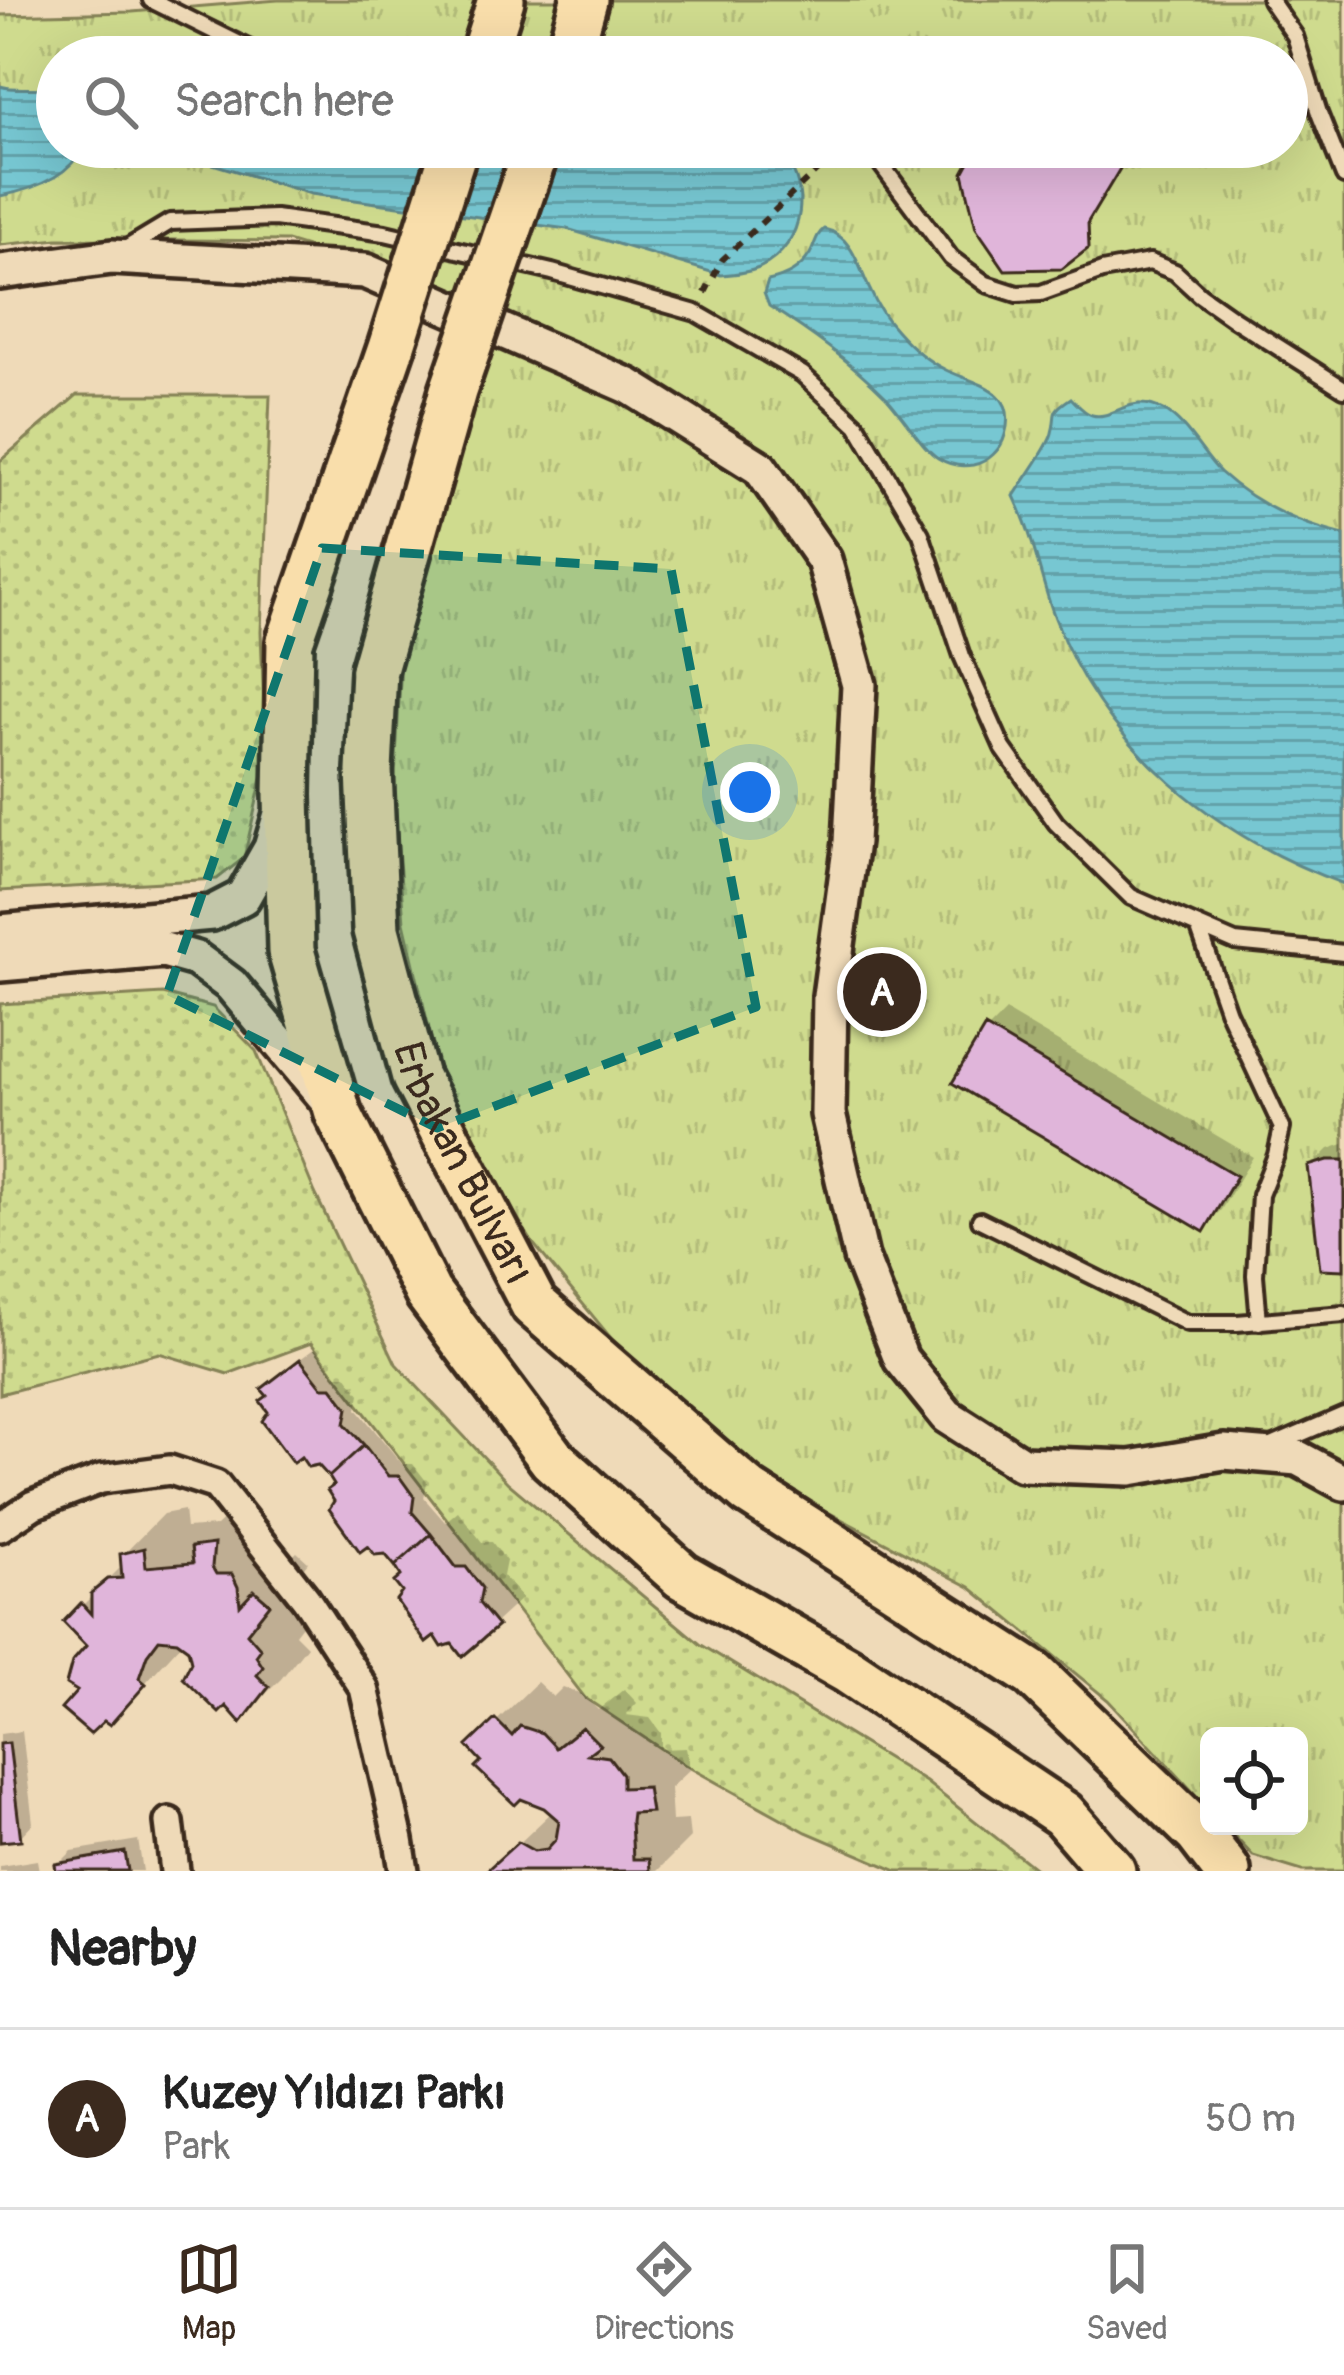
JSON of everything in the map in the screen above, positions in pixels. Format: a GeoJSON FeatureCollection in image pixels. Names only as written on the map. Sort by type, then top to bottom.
{"type":"FeatureCollection","features":[{"type":"Feature","properties":{"kind":"highway"},"geometry":{"type":"LineString","coordinates":[[490,36],[501,0]]}},
{"type":"Feature","properties":{"kind":"highway"},"geometry":{"type":"LineString","coordinates":[[574,36],[584,0]]}},
{"type":"Feature","properties":{"kind":"highway","name":"Erbakan Bulvarı"},"geometry":{"type":"LineString","coordinates":[[447,168],[290,641],[286,795],[291,952],[338,1113],[428,1292],[552,1459],[682,1576],[849,1671],[1063,1814],[1112,1871]]}},
{"type":"Feature","properties":{"kind":"highway","name":"Erbakan Bulvarı"},"geometry":{"type":"LineString","coordinates":[[530,168],[453,391],[374,670],[369,771],[376,930],[415,1077],[535,1305],[748,1492],[1033,1674],[1198,1833],[1227,1871]]}},
{"type":"Feature","properties":{"kind":"street"},"geometry":{"type":"LineString","coordinates":[[0,272],[112,257],[365,272],[629,386],[760,468],[824,560],[859,685],[851,842],[830,996],[828,1114],[861,1257],[901,1358],[947,1416],[1022,1464],[1130,1468],[1225,1452],[1298,1458],[1344,1483]]}},
{"type":"Feature","properties":{"kind":"street"},"geometry":{"type":"LineString","coordinates":[[0,932],[212,914],[243,897],[271,848],[286,795]]}},
{"type":"Feature","properties":{"kind":"street"},"geometry":{"type":"LineString","coordinates":[[0,964],[164,950],[196,959],[231,985],[338,1113]]}},
{"type":"Feature","properties":{"kind":"street"},"geometry":{"type":"LineString","coordinates":[[0,1526],[33,1505],[100,1479],[170,1469],[216,1485],[306,1599],[364,1688],[404,1871]]}},
{"type":"Feature","properties":{"kind":"street"},"geometry":{"type":"LineString","coordinates":[[169,1822],[175,1871]]}},
{"type":"Feature","properties":{"kind":"lane"},"geometry":{"type":"LineString","coordinates":[[151,0],[224,36]]}},
{"type":"Feature","properties":{"kind":"lane"},"geometry":{"type":"LineString","coordinates":[[1270,0],[1294,36]]}},
{"type":"Feature","properties":{"kind":"lane"},"geometry":{"type":"LineString","coordinates":[[1308,81],[1344,176]]}},
{"type":"Feature","properties":{"kind":"lane"},"geometry":{"type":"LineString","coordinates":[[884,168],[951,258],[986,284],[1017,295],[1040,293],[1102,271],[1150,262],[1175,272],[1234,319],[1344,389]]}},
{"type":"Feature","properties":{"kind":"lane"},"geometry":{"type":"LineString","coordinates":[[112,257],[170,222],[275,218],[385,233],[552,272],[696,313],[802,374],[857,425],[920,534],[962,656],[1003,748],[1056,823],[1131,897],[1235,942],[1344,953]]}},
{"type":"Feature","properties":{"kind":"lane"},"geometry":{"type":"LineString","coordinates":[[1198,926],[1228,1012],[1282,1128],[1260,1196],[1255,1275],[1259,1322]]}},
{"type":"Feature","properties":{"kind":"lane"},"geometry":{"type":"LineString","coordinates":[[980,1220],[1186,1323],[1344,1314]]}},
{"type":"Feature","properties":{"kind":"lane"},"geometry":{"type":"LineString","coordinates":[[1252,1454],[1344,1415]]}},
{"type":"Feature","properties":{"kind":"path"},"geometry":{"type":"LineString","coordinates":[[696,313],[722,260],[820,168]]}},
{"type":"Feature","properties":{"kind":"highlighted area"},"geometry":{"type":"Polygon","coordinates":[[[322,548],[671,569],[756,1007],[437,1128],[167,995],[322,548]]]}},
{"type":"Feature","properties":{"kind":"green space"},"geometry":{"type":"Polygon","coordinates":[[[278,0],[1344,0],[1344,1871],[1302,1871],[1253,1856],[1233,1835],[1308,1835],[1308,1727],[1200,1727],[1200,1799],[1108,1700],[970,1587],[769,1481],[638,1371],[532,1242],[473,1143],[437,1063],[404,922],[394,799],[402,640],[501,306],[287,241],[58,239],[0,245],[0,15],[132,12],[278,0]]]}},
{"type":"Feature","properties":{"kind":"green space"},"geometry":{"type":"Polygon","coordinates":[[[77,395],[270,395],[261,632],[266,760],[244,858],[217,879],[0,891],[0,461],[77,395]]]}},
{"type":"Feature","properties":{"kind":"green space"},"geometry":{"type":"Polygon","coordinates":[[[163,994],[213,1007],[256,1051],[315,1193],[396,1364],[508,1483],[700,1644],[926,1782],[1038,1871],[897,1871],[806,1832],[685,1765],[585,1698],[311,1343],[228,1374],[159,1353],[0,1394],[0,1004],[163,994]]]}},
{"type":"Feature","properties":{"kind":"water"},"geometry":{"type":"Polygon","coordinates":[[[0,86],[36,89],[36,168],[67,168],[36,186],[0,196],[0,86]]]}},
{"type":"Feature","properties":{"kind":"water"},"geometry":{"type":"Polygon","coordinates":[[[226,168],[792,168],[800,195],[795,229],[775,258],[754,270],[721,275],[567,229],[311,194],[226,168]]]}},
{"type":"Feature","properties":{"kind":"water"},"geometry":{"type":"Polygon","coordinates":[[[824,229],[842,238],[854,254],[879,307],[907,342],[939,366],[1000,398],[1008,420],[1000,446],[989,458],[964,466],[938,458],[871,383],[769,306],[764,293],[768,281],[802,264],[824,229]]]}},
{"type":"Feature","properties":{"kind":"water"},"geometry":{"type":"Polygon","coordinates":[[[1071,398],[1092,415],[1141,404],[1163,410],[1220,472],[1248,494],[1294,519],[1344,535],[1344,884],[1252,841],[1170,783],[1134,747],[1076,665],[1014,496],[1050,439],[1056,410],[1071,398]]]}},
{"type":"Feature","properties":{"kind":"building"},"geometry":{"type":"Polygon","coordinates":[[[966,168],[1120,168],[1088,222],[1089,248],[1062,269],[1005,270],[976,228],[966,168]]]}},
{"type":"Feature","properties":{"kind":"building"},"geometry":{"type":"Polygon","coordinates":[[[985,1027],[1237,1176],[1204,1232],[952,1083],[985,1027]]]}},
{"type":"Feature","properties":{"kind":"building"},"geometry":{"type":"Polygon","coordinates":[[[1344,1160],[1344,1270],[1320,1269],[1308,1166],[1344,1160]]]}},
{"type":"Feature","properties":{"kind":"building"},"geometry":{"type":"Polygon","coordinates":[[[300,1359],[322,1387],[332,1387],[348,1408],[345,1424],[364,1445],[329,1477],[318,1465],[308,1467],[301,1457],[293,1463],[262,1421],[268,1412],[260,1401],[267,1396],[261,1389],[300,1359]]]}},
{"type":"Feature","properties":{"kind":"building"},"geometry":{"type":"Polygon","coordinates":[[[364,1445],[388,1476],[399,1476],[414,1497],[412,1512],[431,1534],[395,1566],[385,1554],[375,1555],[368,1546],[360,1552],[329,1509],[334,1501],[327,1490],[334,1485],[329,1477],[364,1445]]]}},
{"type":"Feature","properties":{"kind":"building"},"geometry":{"type":"Polygon","coordinates":[[[431,1534],[456,1567],[466,1567],[482,1588],[479,1603],[498,1626],[462,1657],[452,1644],[442,1647],[435,1636],[426,1643],[396,1600],[402,1592],[394,1582],[401,1576],[395,1566],[431,1534]]]}},
{"type":"Feature","properties":{"kind":"building"},"geometry":{"type":"Polygon","coordinates":[[[214,1544],[212,1567],[216,1574],[232,1574],[240,1605],[254,1590],[270,1604],[247,1633],[261,1649],[256,1656],[263,1667],[257,1675],[269,1687],[241,1723],[226,1706],[219,1713],[183,1678],[191,1662],[188,1649],[177,1641],[159,1639],[139,1678],[146,1684],[110,1725],[104,1721],[90,1734],[61,1709],[77,1691],[66,1684],[72,1662],[86,1646],[63,1622],[81,1603],[91,1614],[91,1593],[108,1579],[122,1578],[120,1554],[144,1548],[146,1567],[193,1563],[191,1547],[214,1544]]]}},
{"type":"Feature","properties":{"kind":"building"},"geometry":{"type":"Polygon","coordinates":[[[495,1719],[512,1736],[520,1726],[542,1733],[556,1748],[582,1727],[600,1745],[588,1754],[609,1757],[622,1774],[622,1788],[647,1787],[651,1812],[632,1813],[631,1821],[633,1859],[649,1859],[650,1871],[486,1871],[518,1842],[534,1851],[547,1849],[556,1839],[559,1821],[544,1808],[521,1799],[515,1805],[475,1767],[481,1761],[467,1746],[495,1719]]]}},
{"type":"Feature","properties":{"kind":"building"},"geometry":{"type":"Polygon","coordinates":[[[9,1743],[21,1840],[0,1842],[0,1744],[9,1743]]]}},
{"type":"Feature","properties":{"kind":"building"},"geometry":{"type":"Polygon","coordinates":[[[125,1852],[128,1871],[56,1871],[55,1864],[125,1852]]]}},
{"type":"Feature","properties":{"kind":"place","name":"Kuzey Yıldızı Parkı"},"geometry":{"type":"Point","coordinates":[882,992]}}]}
